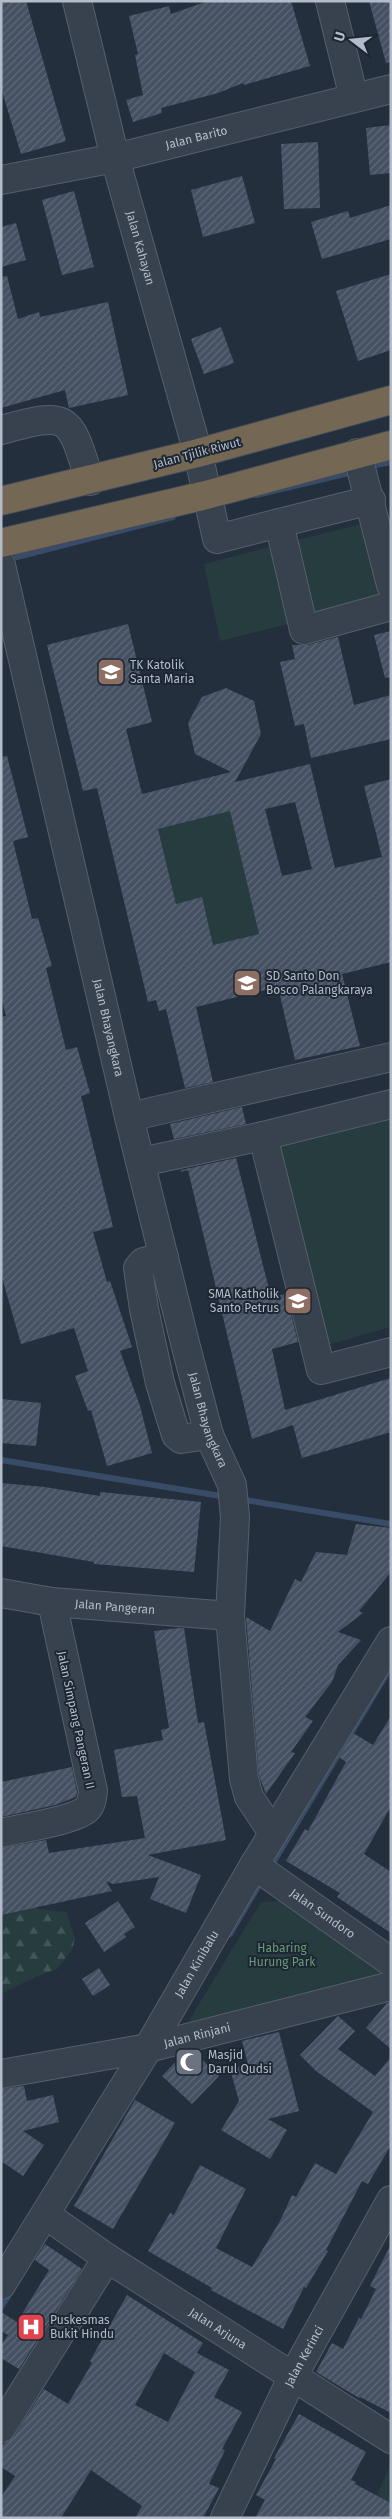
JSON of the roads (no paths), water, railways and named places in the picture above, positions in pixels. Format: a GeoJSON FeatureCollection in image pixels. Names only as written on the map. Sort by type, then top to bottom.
{"type":"FeatureCollection","features":[{"type":"Feature","properties":{"kind":"highway","name":"Jalan Tjilik Riwut"},"geometry":{"type":"LineString","coordinates":[[1,501],[90,481],[391,400]]}},
{"type":"Feature","properties":{"kind":"highway"},"geometry":{"type":"LineString","coordinates":[[1,544],[206,495],[391,445]]}},
{"type":"Feature","properties":{"kind":"street","name":"Jalan Kahayan"},"geometry":{"type":"LineString","coordinates":[[77,1],[115,158],[198,453],[217,540],[279,523]]}},
{"type":"Feature","properties":{"kind":"street"},"geometry":{"type":"LineString","coordinates":[[330,1],[354,98]]}},
{"type":"Feature","properties":{"kind":"street","name":"Jalan Barito"},"geometry":{"type":"LineString","coordinates":[[1,180],[115,158],[391,89]]}},
{"type":"Feature","properties":{"kind":"street"},"geometry":{"type":"LineString","coordinates":[[1,430],[46,418],[62,421],[67,425],[77,442],[90,481]]}},
{"type":"Feature","properties":{"kind":"street"},"geometry":{"type":"LineString","coordinates":[[357,453],[391,585]]}},
{"type":"Feature","properties":{"kind":"street"},"geometry":{"type":"LineString","coordinates":[[370,500],[279,523],[304,630],[391,606]]}},
{"type":"Feature","properties":{"kind":"street","name":"Jalan Bhayangkara"},"geometry":{"type":"LineString","coordinates":[[1,565],[129,1117],[164,1257],[209,1435],[232,1485],[234,1517],[230,1616]]}},
{"type":"Feature","properties":{"kind":"street"},"geometry":{"type":"LineString","coordinates":[[129,1117],[391,1057]]}},
{"type":"Feature","properties":{"kind":"street"},"geometry":{"type":"LineString","coordinates":[[141,1162],[263,1136],[391,1104]]}},
{"type":"Feature","properties":{"kind":"street"},"geometry":{"type":"LineString","coordinates":[[263,1136],[321,1370],[391,1352]]}},
{"type":"Feature","properties":{"kind":"street","name":"Jalan Pangeran"},"geometry":{"type":"LineString","coordinates":[[1,1593],[52,1602],[230,1616]]}},
{"type":"Feature","properties":{"kind":"street","name":"Jalan Simpang Pangeran II"},"geometry":{"type":"LineString","coordinates":[[1,1833],[67,1818],[86,1809],[92,1801],[93,1791],[52,1602]]}},
{"type":"Feature","properties":{"kind":"street"},"geometry":{"type":"LineString","coordinates":[[230,1616],[244,1779],[250,1797],[274,1833]]}},
{"type":"Feature","properties":{"kind":"street","name":"Jalan Kinibalu"},"geometry":{"type":"LineString","coordinates":[[1,2285],[148,2048],[254,1865],[391,1641]]}},
{"type":"Feature","properties":{"kind":"street","name":"Jalan Sundoro"},"geometry":{"type":"LineString","coordinates":[[254,1865],[391,1962]]}},
{"type":"Feature","properties":{"kind":"street","name":"Jalan Rinjani"},"geometry":{"type":"LineString","coordinates":[[1,2074],[148,2048],[391,1986]]}},
{"type":"Feature","properties":{"kind":"street","name":"Jalan Kerinci"},"geometry":{"type":"LineString","coordinates":[[225,2518],[293,2376],[391,2200]]}},
{"type":"Feature","properties":{"kind":"street","name":"Jalan Arjuna"},"geometry":{"type":"LineString","coordinates":[[46,2215],[107,2258],[391,2439]]}},
{"type":"Feature","properties":{"kind":"street"},"geometry":{"type":"LineString","coordinates":[[1,2428],[107,2258]]}},
{"type":"Feature","properties":{"kind":"waterway"},"geometry":{"type":"LineString","coordinates":[[376,465],[391,462]]}},
{"type":"Feature","properties":{"kind":"waterway"},"geometry":{"type":"LineString","coordinates":[[256,495],[353,472]]}},
{"type":"Feature","properties":{"kind":"waterway"},"geometry":{"type":"LineString","coordinates":[[17,557],[173,517]]}},
{"type":"Feature","properties":{"kind":"waterway"},"geometry":{"type":"LineString","coordinates":[[1,1460],[227,1497]]}},
{"type":"Feature","properties":{"kind":"waterway"},"geometry":{"type":"LineString","coordinates":[[239,1499],[391,1524]]}},
{"type":"Feature","properties":{"kind":"waterway"},"geometry":{"type":"LineString","coordinates":[[270,1868],[386,1675]]}},
{"type":"Feature","properties":{"kind":"waterway"},"geometry":{"type":"LineString","coordinates":[[230,1934],[263,1878]]}},
{"type":"Feature","properties":{"kind":"waterway"},"geometry":{"type":"LineString","coordinates":[[1,2307],[12,2290]]}},
{"type":"Feature","properties":{"kind":"place","name":"TK Katolik Santa Maria"},"geometry":{"type":"Point","coordinates":[111,672]}},
{"type":"Feature","properties":{"kind":"place","name":"SD Santo Don Bosco Palangkaraya"},"geometry":{"type":"Point","coordinates":[247,983]}},
{"type":"Feature","properties":{"kind":"place","name":"SMA Katholik Santo Petrus"},"geometry":{"type":"Point","coordinates":[298,1301]}},
{"type":"Feature","properties":{"kind":"place","name":"Masjid Darul Qudsi"},"geometry":{"type":"Point","coordinates":[189,2062]}},
{"type":"Feature","properties":{"kind":"place","name":"Puskesmas Bukit Hindu"},"geometry":{"type":"Point","coordinates":[31,2327]}},
{"type":"Feature","properties":{"kind":"park label","name":"Habaring Hurung Park"},"geometry":{"type":"Point","coordinates":[282,1955]}}]}
